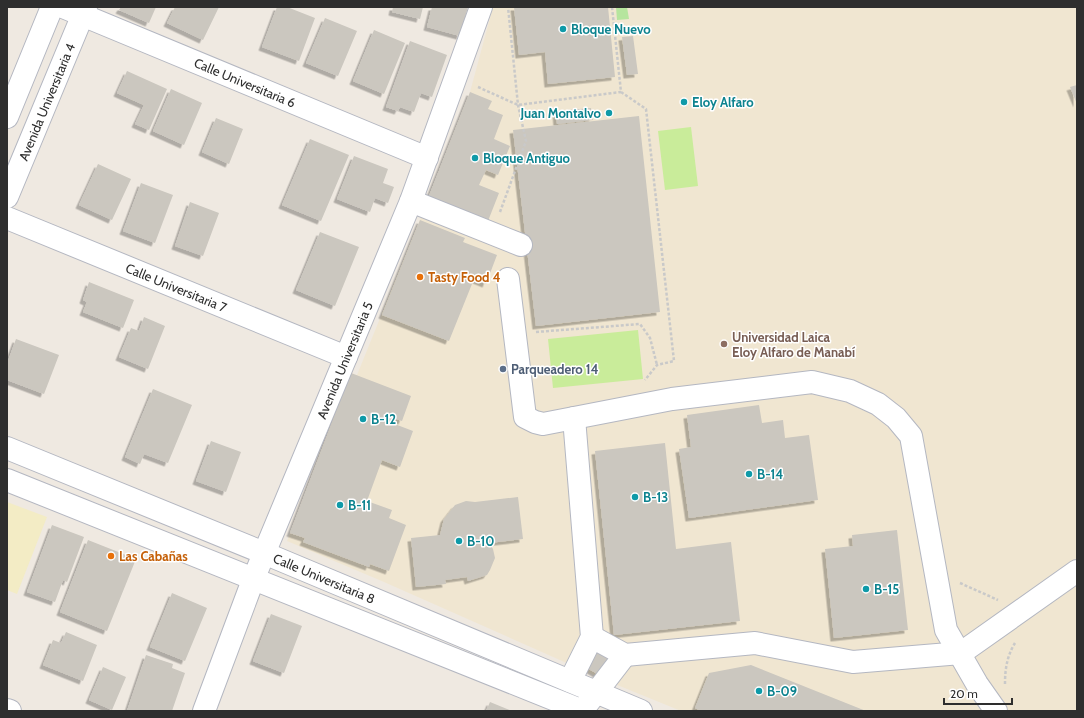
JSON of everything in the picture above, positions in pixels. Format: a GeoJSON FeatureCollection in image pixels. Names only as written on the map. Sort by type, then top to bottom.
{"type":"FeatureCollection","features":[{"type":"Feature","properties":{"kind":"street"},"geometry":{"type":"LineString","coordinates":[[7,117],[52,7]]}},
{"type":"Feature","properties":{"kind":"street","name":"Calle Universitaria 6"},"geometry":{"type":"LineString","coordinates":[[62,7],[85,11],[427,158]]}},
{"type":"Feature","properties":{"kind":"street","name":"Avenida Universitaria 5"},"geometry":{"type":"LineString","coordinates":[[204,711],[264,552],[411,201],[481,7]]}},
{"type":"Feature","properties":{"kind":"street","name":"Avenida Universitaria 4"},"geometry":{"type":"LineString","coordinates":[[7,197],[85,11]]}},
{"type":"Feature","properties":{"kind":"street"},"geometry":{"type":"LineString","coordinates":[[411,201],[521,245]]}},
{"type":"Feature","properties":{"kind":"street","name":"Calle Universitaria 7"},"geometry":{"type":"LineString","coordinates":[[7,218],[346,357]]}},
{"type":"Feature","properties":{"kind":"street"},"geometry":{"type":"LineString","coordinates":[[508,279],[525,417],[535,422],[543,424],[672,399],[812,382],[850,391],[878,404],[896,418],[911,436],[946,630],[961,653],[977,684],[996,711]]}},
{"type":"Feature","properties":{"kind":"street"},"geometry":{"type":"LineString","coordinates":[[570,681],[592,638],[574,418]]}},
{"type":"Feature","properties":{"kind":"street","name":"Calle Universitaria 8"},"geometry":{"type":"LineString","coordinates":[[7,448],[264,552],[641,711]]}},
{"type":"Feature","properties":{"kind":"street","name":"Calle Universitaria 8"},"geometry":{"type":"LineString","coordinates":[[7,480],[573,709]]}},
{"type":"Feature","properties":{"kind":"street"},"geometry":{"type":"LineString","coordinates":[[592,638],[625,655],[756,643],[854,662],[961,653],[1077,571]]}},
{"type":"Feature","properties":{"kind":"street"},"geometry":{"type":"LineString","coordinates":[[573,709],[596,692],[625,655]]}},
{"type":"Feature","properties":{"kind":"path"},"geometry":{"type":"LineString","coordinates":[[492,233],[526,141],[518,106],[508,7]]}},
{"type":"Feature","properties":{"kind":"path"},"geometry":{"type":"LineString","coordinates":[[612,7],[621,92]]}},
{"type":"Feature","properties":{"kind":"path"},"geometry":{"type":"LineString","coordinates":[[478,87],[518,106],[621,92],[646,109],[674,361],[657,365],[650,338],[640,324],[532,332]]}},
{"type":"Feature","properties":{"kind":"path"},"geometry":{"type":"LineString","coordinates":[[956,581],[1004,603]]}},
{"type":"Feature","properties":{"kind":"path"},"geometry":{"type":"LineString","coordinates":[[1006,690],[1005,668],[1010,652],[1017,640]]}},
{"type":"Feature","properties":{"kind":"shaded area","name":"Universidad Laica Eloy Alfaro de Manabí"},"geometry":{"type":"Polygon","coordinates":[[[493,7],[1077,7],[1077,711],[681,711],[605,680],[384,582],[287,541],[351,373],[357,375],[470,92],[493,7]]]}},
{"type":"Feature","properties":{"kind":"green space"},"geometry":{"type":"Polygon","coordinates":[[[616,7],[627,7],[629,19],[617,20],[616,7]]]}},
{"type":"Feature","properties":{"kind":"green space"},"geometry":{"type":"Polygon","coordinates":[[[691,127],[698,186],[665,190],[658,131],[691,127]]]}},
{"type":"Feature","properties":{"kind":"green space"},"geometry":{"type":"Polygon","coordinates":[[[638,330],[643,379],[553,388],[548,339],[638,330]]]}},
{"type":"Feature","properties":{"kind":"sand"},"geometry":{"type":"Polygon","coordinates":[[[7,502],[47,517],[17,594],[7,590],[7,502]]]}},
{"type":"Feature","properties":{"kind":"building"},"geometry":{"type":"Polygon","coordinates":[[[121,7],[156,7],[149,23],[119,10],[121,7]]]}},
{"type":"Feature","properties":{"kind":"building"},"geometry":{"type":"Polygon","coordinates":[[[175,7],[219,7],[203,40],[167,23],[175,7]]]}},
{"type":"Feature","properties":{"kind":"building"},"geometry":{"type":"Polygon","coordinates":[[[277,7],[287,7],[315,18],[299,61],[262,47],[277,7]]]}},
{"type":"Feature","properties":{"kind":"building"},"geometry":{"type":"Polygon","coordinates":[[[393,7],[423,7],[420,19],[392,12],[393,7]]]}},
{"type":"Feature","properties":{"kind":"building"},"geometry":{"type":"Polygon","coordinates":[[[432,7],[468,7],[460,36],[427,27],[432,7]]]}},
{"type":"Feature","properties":{"kind":"building","name":"Bloque Nuevo"},"geometry":{"type":"Polygon","coordinates":[[[514,7],[608,7],[615,77],[548,84],[545,52],[519,55],[514,7]]]}},
{"type":"Feature","properties":{"kind":"building"},"geometry":{"type":"Polygon","coordinates":[[[325,18],[357,31],[338,76],[306,63],[325,18]]]}},
{"type":"Feature","properties":{"kind":"building"},"geometry":{"type":"Polygon","coordinates":[[[374,30],[405,43],[384,94],[353,81],[374,30]]]}},
{"type":"Feature","properties":{"kind":"building"},"geometry":{"type":"Polygon","coordinates":[[[633,36],[638,74],[627,75],[622,37],[633,36]]]}},
{"type":"Feature","properties":{"kind":"building"},"geometry":{"type":"Polygon","coordinates":[[[410,41],[447,55],[432,97],[421,93],[414,112],[400,107],[398,111],[386,107],[410,41]]]}},
{"type":"Feature","properties":{"kind":"building"},"geometry":{"type":"Polygon","coordinates":[[[127,71],[167,89],[149,130],[135,124],[144,105],[117,93],[127,71]]]}},
{"type":"Feature","properties":{"kind":"building"},"geometry":{"type":"Polygon","coordinates":[[[1077,85],[1077,104],[1070,87],[1077,85]]]}},
{"type":"Feature","properties":{"kind":"building"},"geometry":{"type":"Polygon","coordinates":[[[171,89],[202,103],[184,145],[153,131],[171,89]]]}},
{"type":"Feature","properties":{"kind":"building","name":"Bloque Antiguo"},"geometry":{"type":"Polygon","coordinates":[[[470,92],[492,101],[488,109],[503,115],[494,139],[510,146],[498,175],[486,170],[479,185],[499,193],[488,221],[429,196],[470,92]]]}},
{"type":"Feature","properties":{"kind":"building"},"geometry":{"type":"Polygon","coordinates":[[[591,108],[593,120],[557,124],[556,111],[591,108]]]}},
{"type":"Feature","properties":{"kind":"building"},"geometry":{"type":"Polygon","coordinates":[[[639,116],[660,312],[536,326],[513,130],[639,116]]]}},
{"type":"Feature","properties":{"kind":"building"},"geometry":{"type":"Polygon","coordinates":[[[216,118],[243,129],[229,164],[202,152],[216,118]]]}},
{"type":"Feature","properties":{"kind":"building"},"geometry":{"type":"Polygon","coordinates":[[[310,139],[349,155],[321,221],[282,205],[310,139]]]}},
{"type":"Feature","properties":{"kind":"building"},"geometry":{"type":"Polygon","coordinates":[[[354,156],[388,169],[383,183],[394,187],[388,203],[375,198],[370,212],[337,199],[354,156]]]}},
{"type":"Feature","properties":{"kind":"building"},"geometry":{"type":"Polygon","coordinates":[[[98,164],[131,179],[112,220],[79,205],[98,164]]]}},
{"type":"Feature","properties":{"kind":"building"},"geometry":{"type":"Polygon","coordinates":[[[141,183],[173,195],[155,243],[123,231],[141,183]]]}},
{"type":"Feature","properties":{"kind":"building"},"geometry":{"type":"Polygon","coordinates":[[[190,202],[219,213],[203,256],[175,246],[190,202]]]}},
{"type":"Feature","properties":{"kind":"building"},"geometry":{"type":"Polygon","coordinates":[[[420,220],[465,238],[463,242],[497,255],[486,284],[474,279],[449,341],[382,315],[420,220]]]}},
{"type":"Feature","properties":{"kind":"building"},"geometry":{"type":"Polygon","coordinates":[[[320,232],[359,247],[335,306],[296,290],[320,232]]]}},
{"type":"Feature","properties":{"kind":"building"},"geometry":{"type":"Polygon","coordinates":[[[89,282],[134,300],[123,328],[83,312],[87,302],[83,300],[89,282]]]}},
{"type":"Feature","properties":{"kind":"building"},"geometry":{"type":"Polygon","coordinates":[[[144,317],[165,326],[148,369],[119,357],[131,328],[139,331],[144,317]]]}},
{"type":"Feature","properties":{"kind":"building"},"geometry":{"type":"Polygon","coordinates":[[[16,339],[59,355],[44,394],[7,380],[7,364],[16,339]]]}},
{"type":"Feature","properties":{"kind":"building","name":"B-11"},"geometry":{"type":"Polygon","coordinates":[[[351,373],[411,396],[402,421],[393,418],[392,423],[413,431],[400,467],[382,460],[367,501],[392,510],[389,518],[406,525],[389,571],[370,564],[369,567],[303,542],[305,538],[290,533],[351,373]]]}},
{"type":"Feature","properties":{"kind":"building"},"geometry":{"type":"Polygon","coordinates":[[[153,389],[192,405],[168,463],[144,454],[140,464],[125,457],[153,389]]]}},
{"type":"Feature","properties":{"kind":"building","name":"B-14"},"geometry":{"type":"Polygon","coordinates":[[[759,405],[762,423],[783,420],[785,438],[809,435],[818,500],[689,518],[679,449],[691,447],[687,415],[759,405]]]}},
{"type":"Feature","properties":{"kind":"building"},"geometry":{"type":"Polygon","coordinates":[[[211,441],[241,452],[226,492],[196,481],[211,441]]]}},
{"type":"Feature","properties":{"kind":"building","name":"B-13"},"geometry":{"type":"Polygon","coordinates":[[[665,443],[676,549],[731,542],[740,621],[614,635],[595,451],[665,443]]]}},
{"type":"Feature","properties":{"kind":"building","name":"B-10"},"geometry":{"type":"Polygon","coordinates":[[[518,497],[523,539],[489,543],[493,549],[495,558],[487,575],[468,581],[467,577],[445,580],[446,584],[416,587],[411,538],[440,535],[444,519],[455,505],[466,501],[475,502],[518,497]]]}},
{"type":"Feature","properties":{"kind":"building"},"geometry":{"type":"Polygon","coordinates":[[[52,525],[84,537],[67,582],[63,580],[55,602],[27,592],[52,525]]]}},
{"type":"Feature","properties":{"kind":"building","name":"B-15"},"geometry":{"type":"Polygon","coordinates":[[[897,530],[908,630],[834,638],[825,549],[853,546],[852,535],[897,530]]]}},
{"type":"Feature","properties":{"kind":"building"},"geometry":{"type":"Polygon","coordinates":[[[88,540],[136,559],[107,631],[60,612],[88,540]]]}},
{"type":"Feature","properties":{"kind":"building"},"geometry":{"type":"Polygon","coordinates":[[[172,593],[207,608],[185,661],[150,647],[172,593]]]}},
{"type":"Feature","properties":{"kind":"building"},"geometry":{"type":"Polygon","coordinates":[[[271,614],[302,626],[284,673],[253,661],[271,614]]]}},
{"type":"Feature","properties":{"kind":"building"},"geometry":{"type":"Polygon","coordinates":[[[66,632],[97,645],[83,681],[43,665],[53,640],[61,643],[66,632]]]}},
{"type":"Feature","properties":{"kind":"building"},"geometry":{"type":"Polygon","coordinates":[[[597,652],[608,659],[599,675],[587,668],[597,652]]]}},
{"type":"Feature","properties":{"kind":"building"},"geometry":{"type":"Polygon","coordinates":[[[146,655],[173,664],[172,668],[185,673],[172,711],[127,711],[146,655]]]}},
{"type":"Feature","properties":{"kind":"building","name":"B-09"},"geometry":{"type":"Polygon","coordinates":[[[751,665],[866,711],[701,711],[695,708],[709,673],[751,665]]]}},
{"type":"Feature","properties":{"kind":"building"},"geometry":{"type":"Polygon","coordinates":[[[103,667],[126,677],[112,710],[89,700],[103,667]]]}},
{"type":"Feature","properties":{"kind":"building"},"geometry":{"type":"Polygon","coordinates":[[[490,702],[512,711],[486,711],[490,702]]]}},
{"type":"Feature","properties":{"kind":"place","name":"Bloque Nuevo"},"geometry":{"type":"Point","coordinates":[563,29]}},
{"type":"Feature","properties":{"kind":"place","name":"Eloy Alfaro"},"geometry":{"type":"Point","coordinates":[684,102]}},
{"type":"Feature","properties":{"kind":"place","name":"Juan Montalvo"},"geometry":{"type":"Point","coordinates":[609,113]}},
{"type":"Feature","properties":{"kind":"place","name":"Bloque Antiguo"},"geometry":{"type":"Point","coordinates":[475,158]}},
{"type":"Feature","properties":{"kind":"place","name":"Tasty Food 4"},"geometry":{"type":"Point","coordinates":[420,277]}},
{"type":"Feature","properties":{"kind":"place","name":"Universidad Laica Eloy Alfaro de Manabí"},"geometry":{"type":"Point","coordinates":[724,344]}},
{"type":"Feature","properties":{"kind":"place","name":"Parqueadero 14"},"geometry":{"type":"Point","coordinates":[503,369]}},
{"type":"Feature","properties":{"kind":"place","name":"B-12"},"geometry":{"type":"Point","coordinates":[363,419]}},
{"type":"Feature","properties":{"kind":"place","name":"B-14"},"geometry":{"type":"Point","coordinates":[749,474]}},
{"type":"Feature","properties":{"kind":"place","name":"B-13"},"geometry":{"type":"Point","coordinates":[635,497]}},
{"type":"Feature","properties":{"kind":"place","name":"B-11"},"geometry":{"type":"Point","coordinates":[340,505]}},
{"type":"Feature","properties":{"kind":"place","name":"B-10"},"geometry":{"type":"Point","coordinates":[459,541]}},
{"type":"Feature","properties":{"kind":"place","name":"Las Cabañas"},"geometry":{"type":"Point","coordinates":[111,556]}},
{"type":"Feature","properties":{"kind":"place","name":"B-15"},"geometry":{"type":"Point","coordinates":[866,589]}},
{"type":"Feature","properties":{"kind":"place","name":"B-09"},"geometry":{"type":"Point","coordinates":[759,691]}}]}
